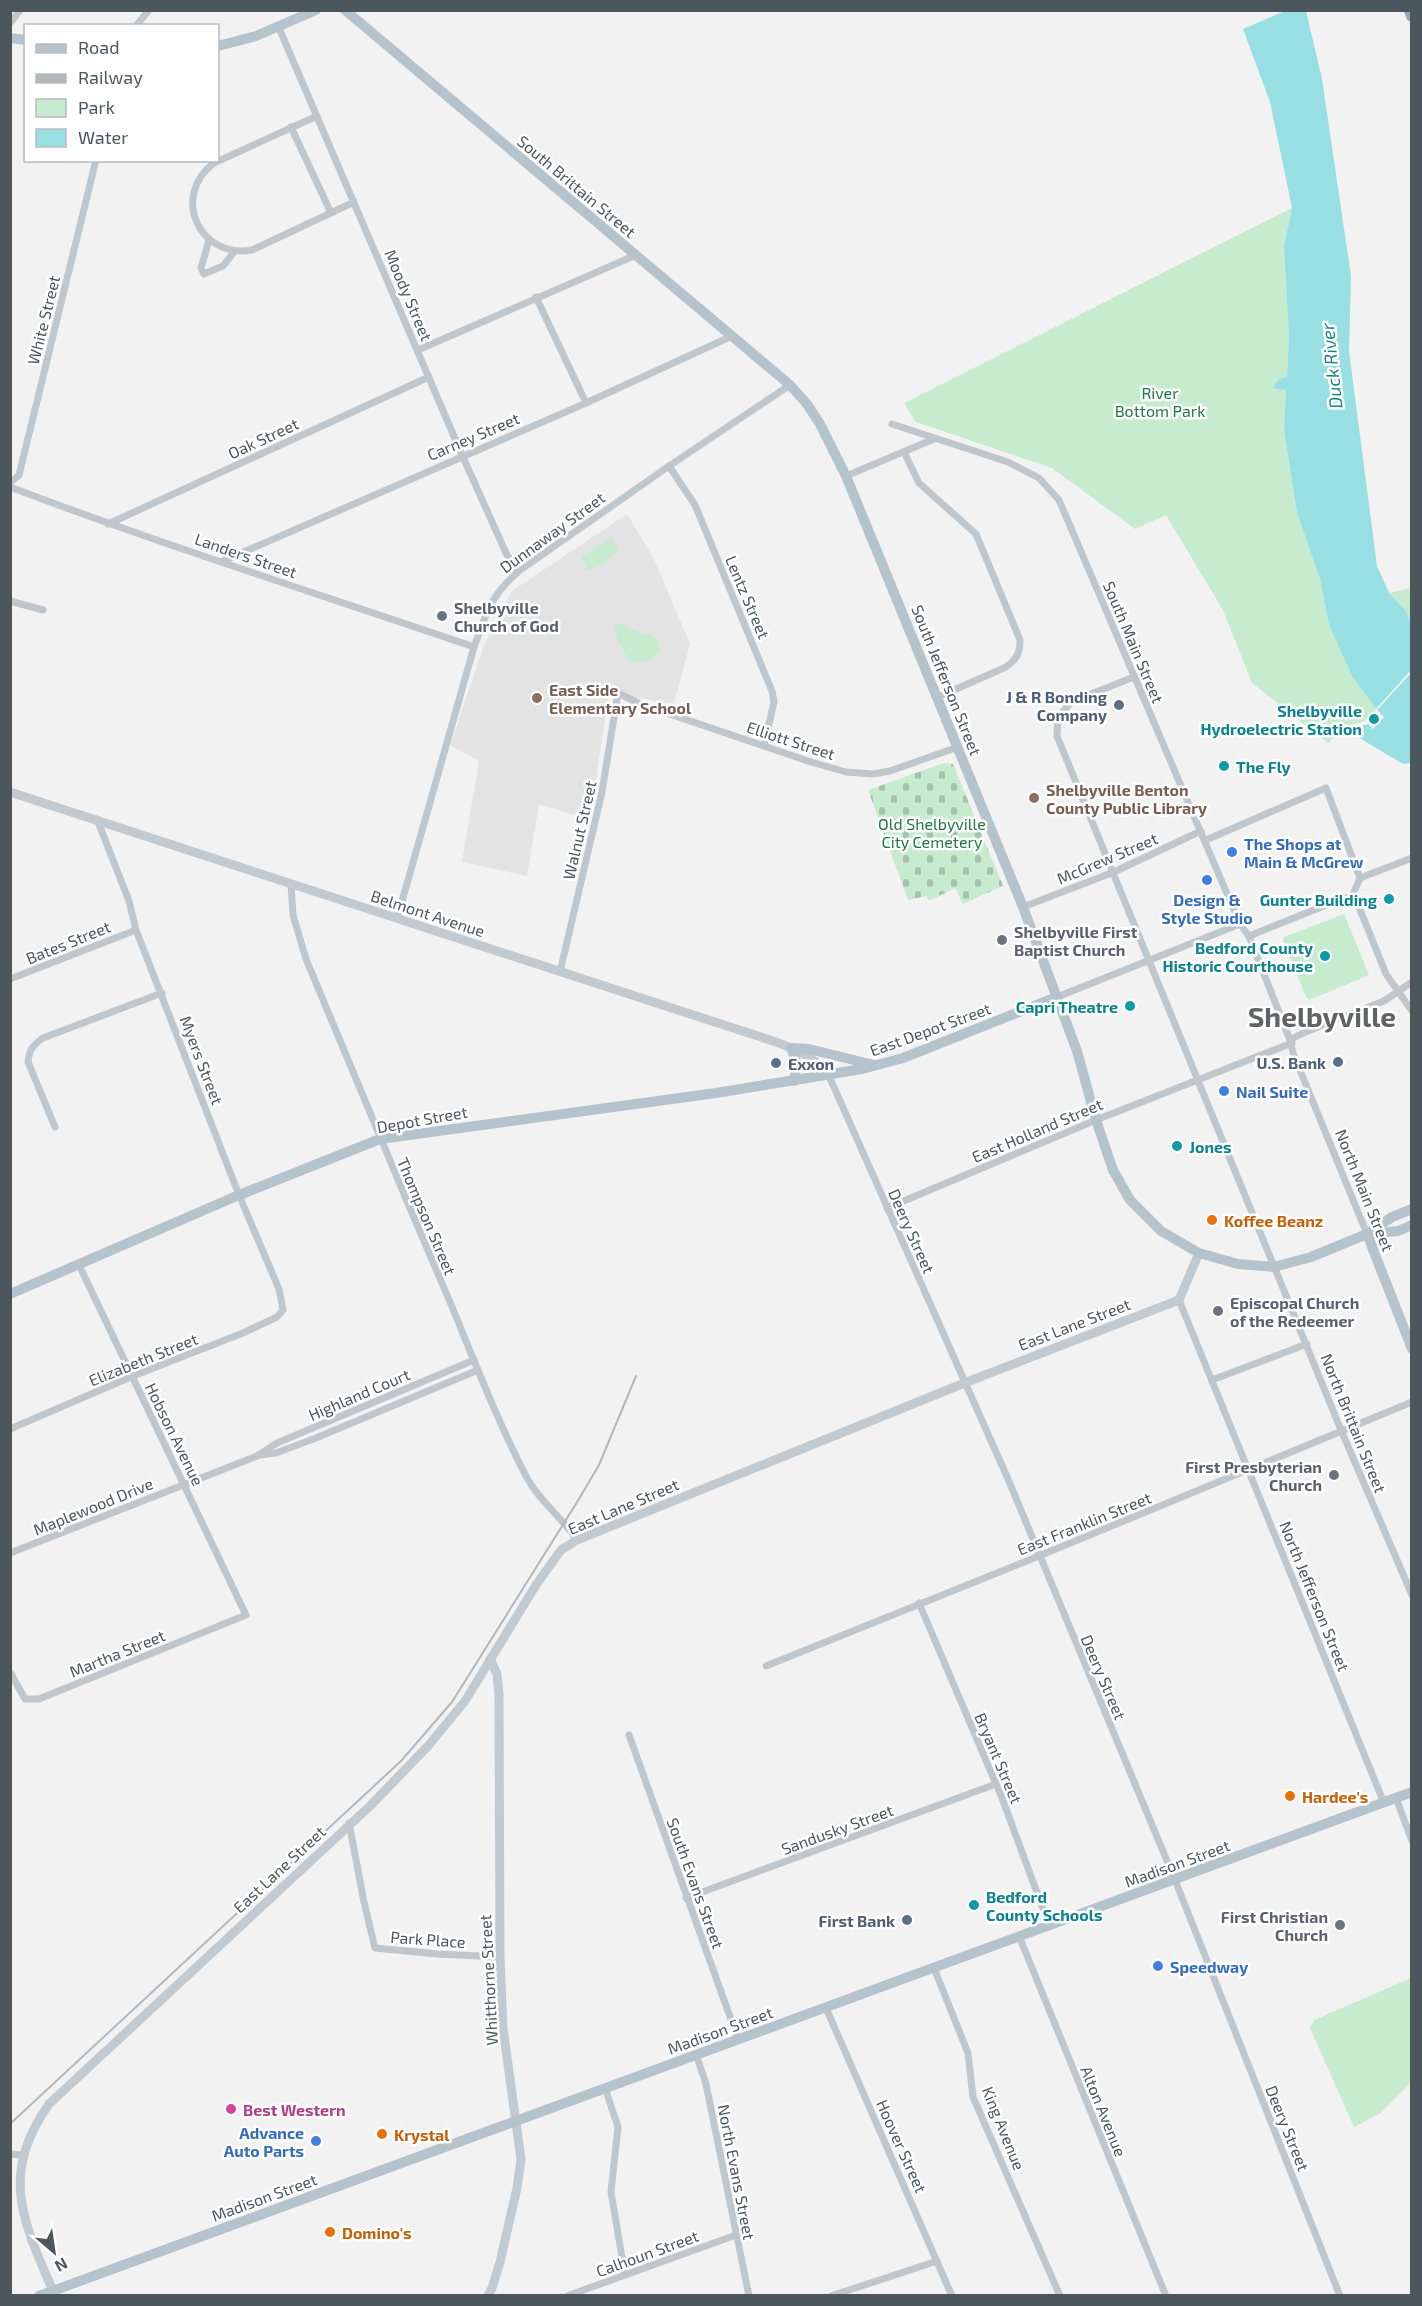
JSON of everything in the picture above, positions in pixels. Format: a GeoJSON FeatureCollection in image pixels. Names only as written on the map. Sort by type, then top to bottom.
{"type":"FeatureCollection","features":[{"type":"Feature","properties":{"kind":"highway"},"geometry":{"type":"LineString","coordinates":[[1410,10],[1412,16]]}},
{"type":"Feature","properties":{"kind":"main road"},"geometry":{"type":"LineString","coordinates":[[219,46],[245,40],[279,28],[316,10]]}},
{"type":"Feature","properties":{"kind":"main road","name":"South Brittain Street"},"geometry":{"type":"LineString","coordinates":[[345,10],[790,385]]}},
{"type":"Feature","properties":{"kind":"main road","name":"South Jefferson Street"},"geometry":{"type":"LineString","coordinates":[[790,385],[807,404],[820,424],[846,476],[938,697],[1057,997]]}},
{"type":"Feature","properties":{"kind":"main road"},"geometry":{"type":"LineString","coordinates":[[1057,997],[1077,1051],[1113,1170],[1130,1200],[1161,1231],[1199,1253],[1238,1264],[1274,1267],[1311,1257],[1367,1234],[1392,1217],[1412,1209]]}},
{"type":"Feature","properties":{"kind":"main road","name":"East Depot Street"},"geometry":{"type":"LineString","coordinates":[[830,1076],[903,1058],[1057,997]]}},
{"type":"Feature","properties":{"kind":"main road"},"geometry":{"type":"LineString","coordinates":[[794,1081],[797,1063],[791,1048],[809,1049],[875,1065]]}},
{"type":"Feature","properties":{"kind":"main road","name":"Depot Street"},"geometry":{"type":"LineString","coordinates":[[10,1294],[239,1195],[380,1139],[830,1076]]}},
{"type":"Feature","properties":{"kind":"main road"},"geometry":{"type":"LineString","coordinates":[[1367,1234],[1398,1231],[1412,1225]]}},
{"type":"Feature","properties":{"kind":"main road","name":"North Main Street"},"geometry":{"type":"LineString","coordinates":[[1367,1234],[1412,1349]]}},
{"type":"Feature","properties":{"kind":"main road","name":"Madison Street"},"geometry":{"type":"LineString","coordinates":[[39,2295],[54,2293],[517,2120],[1412,1792]]}},
{"type":"Feature","properties":{"kind":"street"},"geometry":{"type":"LineString","coordinates":[[10,23],[20,10]]}},
{"type":"Feature","properties":{"kind":"street"},"geometry":{"type":"LineString","coordinates":[[138,24],[149,10]]}},
{"type":"Feature","properties":{"kind":"street","name":"Moody Street"},"geometry":{"type":"LineString","coordinates":[[279,28],[462,455],[507,555],[519,571]]}},
{"type":"Feature","properties":{"kind":"street"},"geometry":{"type":"LineString","coordinates":[[219,160],[317,117]]}},
{"type":"Feature","properties":{"kind":"street"},"geometry":{"type":"LineString","coordinates":[[291,127],[331,213]]}},
{"type":"Feature","properties":{"kind":"street","name":"White Street"},"geometry":{"type":"LineString","coordinates":[[10,485],[19,475],[96,162]]}},
{"type":"Feature","properties":{"kind":"street"},"geometry":{"type":"LineString","coordinates":[[214,162],[198,178],[192,199],[196,221],[209,240],[234,252],[252,250],[354,202]]}},
{"type":"Feature","properties":{"kind":"street"},"geometry":{"type":"LineString","coordinates":[[209,240],[201,268],[204,274],[223,266],[234,252]]}},
{"type":"Feature","properties":{"kind":"street"},"geometry":{"type":"LineString","coordinates":[[418,350],[636,255]]}},
{"type":"Feature","properties":{"kind":"street"},"geometry":{"type":"LineString","coordinates":[[536,297],[586,403]]}},
{"type":"Feature","properties":{"kind":"street","name":"Carney Street"},"geometry":{"type":"LineString","coordinates":[[224,561],[462,455],[586,403],[732,336]]}},
{"type":"Feature","properties":{"kind":"street","name":"Oak Street"},"geometry":{"type":"LineString","coordinates":[[108,524],[429,377]]}},
{"type":"Feature","properties":{"kind":"street","name":"Dunnaway Street"},"geometry":{"type":"LineString","coordinates":[[397,919],[474,647],[494,597],[502,586],[519,571],[669,466],[790,385]]}},
{"type":"Feature","properties":{"kind":"street","name":"South Main Street"},"geometry":{"type":"LineString","coordinates":[[892,424],[1008,462],[1038,478],[1059,500],[1240,924],[1249,936]]}},
{"type":"Feature","properties":{"kind":"street"},"geometry":{"type":"LineString","coordinates":[[846,476],[934,439]]}},
{"type":"Feature","properties":{"kind":"street"},"geometry":{"type":"LineString","coordinates":[[904,452],[919,483],[976,534],[1020,640],[1020,652],[1015,661],[938,697]]}},
{"type":"Feature","properties":{"kind":"street","name":"Lentz Street"},"geometry":{"type":"LineString","coordinates":[[669,466],[695,505],[772,691],[774,702],[764,746]]}},
{"type":"Feature","properties":{"kind":"street","name":"Landers Street"},"geometry":{"type":"LineString","coordinates":[[10,485],[108,524],[224,561],[474,647]]}},
{"type":"Feature","properties":{"kind":"street"},"geometry":{"type":"LineString","coordinates":[[10,601],[43,610]]}},
{"type":"Feature","properties":{"kind":"street"},"geometry":{"type":"LineString","coordinates":[[1134,677],[1071,702],[1058,718],[1057,736],[1114,872],[1148,961]]}},
{"type":"Feature","properties":{"kind":"street","name":"Elliott Street"},"geometry":{"type":"LineString","coordinates":[[618,693],[640,704],[846,772],[873,774],[897,769],[958,747]]}},
{"type":"Feature","properties":{"kind":"street","name":"Walnut Street"},"geometry":{"type":"LineString","coordinates":[[560,972],[602,792],[618,693]]}},
{"type":"Feature","properties":{"kind":"street"},"geometry":{"type":"LineString","coordinates":[[1206,840],[1326,788],[1360,878],[1352,897]]}},
{"type":"Feature","properties":{"kind":"street","name":"Belmont Avenue"},"geometry":{"type":"LineString","coordinates":[[10,792],[791,1048],[821,1064],[830,1076]]}},
{"type":"Feature","properties":{"kind":"street","name":"Myers Street"},"geometry":{"type":"LineString","coordinates":[[98,819],[129,901],[136,930],[239,1195],[279,1289],[283,1310]]}},
{"type":"Feature","properties":{"kind":"street","name":"McGrew Street"},"geometry":{"type":"LineString","coordinates":[[1023,908],[1114,872],[1201,831]]}},
{"type":"Feature","properties":{"kind":"street"},"geometry":{"type":"LineString","coordinates":[[1360,878],[1412,858]]}},
{"type":"Feature","properties":{"kind":"street","name":"Thompson Street"},"geometry":{"type":"LineString","coordinates":[[291,884],[293,915],[306,959],[478,1370],[527,1478],[539,1496],[577,1540]]}},
{"type":"Feature","properties":{"kind":"street"},"geometry":{"type":"LineString","coordinates":[[1249,936],[1344,898],[1352,897],[1358,902],[1386,974],[1412,1011]]}},
{"type":"Feature","properties":{"kind":"street","name":"East Depot Street"},"geometry":{"type":"LineString","coordinates":[[1057,997],[1240,924]]}},
{"type":"Feature","properties":{"kind":"street","name":"Bates Street"},"geometry":{"type":"LineString","coordinates":[[10,979],[136,930]]}},
{"type":"Feature","properties":{"kind":"street","name":"North Main Street"},"geometry":{"type":"LineString","coordinates":[[1249,936],[1291,1041],[1293,1053],[1367,1234]]}},
{"type":"Feature","properties":{"kind":"street","name":"North Brittain Street"},"geometry":{"type":"LineString","coordinates":[[1148,961],[1341,1430],[1412,1595]]}},
{"type":"Feature","properties":{"kind":"street","name":"East Holland Street"},"geometry":{"type":"LineString","coordinates":[[887,1208],[1384,1001],[1412,982]]}},
{"type":"Feature","properties":{"kind":"street"},"geometry":{"type":"LineString","coordinates":[[55,1127],[28,1062],[33,1045],[43,1038],[162,993]]}},
{"type":"Feature","properties":{"kind":"street","name":"Deery Street"},"geometry":{"type":"LineString","coordinates":[[830,1076],[966,1382],[1175,1880],[1340,2295]]}},
{"type":"Feature","properties":{"kind":"street"},"geometry":{"type":"LineString","coordinates":[[1179,1300],[1199,1253]]}},
{"type":"Feature","properties":{"kind":"street","name":"Hobson Avenue"},"geometry":{"type":"LineString","coordinates":[[79,1264],[246,1615]]}},
{"type":"Feature","properties":{"kind":"street","name":"East Lane Street"},"geometry":{"type":"LineString","coordinates":[[54,2293],[23,2215],[18,2178],[22,2155],[36,2122],[49,2104],[390,1787],[428,1746],[465,1701],[536,1585],[561,1550],[577,1540],[966,1382],[1179,1300]]}},
{"type":"Feature","properties":{"kind":"street","name":"North Jefferson Street"},"geometry":{"type":"LineString","coordinates":[[1179,1300],[1383,1803]]}},
{"type":"Feature","properties":{"kind":"street","name":"Elizabeth Street"},"geometry":{"type":"LineString","coordinates":[[10,1430],[133,1376],[251,1329],[277,1317],[283,1310]]}},
{"type":"Feature","properties":{"kind":"street"},"geometry":{"type":"LineString","coordinates":[[1212,1380],[1307,1344]]}},
{"type":"Feature","properties":{"kind":"street","name":"Highland Court"},"geometry":{"type":"LineString","coordinates":[[185,1484],[257,1456],[277,1443],[474,1360]]}},
{"type":"Feature","properties":{"kind":"street","name":"Highland Court"},"geometry":{"type":"LineString","coordinates":[[257,1456],[276,1453],[306,1442],[478,1370]]}},
{"type":"Feature","properties":{"kind":"street","name":"East Franklin Street"},"geometry":{"type":"LineString","coordinates":[[766,1666],[1412,1402]]}},
{"type":"Feature","properties":{"kind":"street","name":"Maplewood Drive"},"geometry":{"type":"LineString","coordinates":[[10,1553],[185,1484]]}},
{"type":"Feature","properties":{"kind":"street","name":"Bryant Street"},"geometry":{"type":"LineString","coordinates":[[919,1603],[996,1784],[1049,1925]]}},
{"type":"Feature","properties":{"kind":"street","name":"Martha Street"},"geometry":{"type":"LineString","coordinates":[[10,1672],[25,1699],[39,1699],[246,1615]]}},
{"type":"Feature","properties":{"kind":"street","name":"Whitthorne Street"},"geometry":{"type":"LineString","coordinates":[[488,2295],[500,2262],[518,2188],[521,2159],[503,2028],[500,1957],[499,1694],[497,1674],[490,1659]]}},
{"type":"Feature","properties":{"kind":"street","name":"South Evans Street"},"geometry":{"type":"LineString","coordinates":[[629,1735],[738,2039]]}},
{"type":"Feature","properties":{"kind":"street","name":"Sandusky Street"},"geometry":{"type":"LineString","coordinates":[[686,1898],[996,1784]]}},
{"type":"Feature","properties":{"kind":"street"},"geometry":{"type":"LineString","coordinates":[[1395,1798],[1412,1841]]}},
{"type":"Feature","properties":{"kind":"street","name":"Park Place"},"geometry":{"type":"LineString","coordinates":[[350,1823],[375,1948],[500,1957]]}},
{"type":"Feature","properties":{"kind":"street","name":"Alton Avenue"},"geometry":{"type":"LineString","coordinates":[[1019,1936],[1166,2295]]}},
{"type":"Feature","properties":{"kind":"street","name":"King Avenue"},"geometry":{"type":"LineString","coordinates":[[934,1968],[968,2053],[973,2097],[1060,2295]]}},
{"type":"Feature","properties":{"kind":"street","name":"Hoover Street"},"geometry":{"type":"LineString","coordinates":[[826,2008],[952,2295]]}},
{"type":"Feature","properties":{"kind":"street","name":"North Evans Street"},"geometry":{"type":"LineString","coordinates":[[696,2054],[706,2084],[749,2295]]}},
{"type":"Feature","properties":{"kind":"street"},"geometry":{"type":"LineString","coordinates":[[605,2088],[618,2127],[611,2192],[625,2275]]}},
{"type":"Feature","properties":{"kind":"street"},"geometry":{"type":"LineString","coordinates":[[10,2154],[22,2155]]}},
{"type":"Feature","properties":{"kind":"street","name":"Calhoun Street"},"geometry":{"type":"LineString","coordinates":[[567,2295],[736,2235]]}},
{"type":"Feature","properties":{"kind":"street"},"geometry":{"type":"LineString","coordinates":[[831,2295],[937,2261]]}},
{"type":"Feature","properties":{"kind":"shaded area","name":"East Side Elementary School"},"geometry":{"type":"Polygon","coordinates":[[[627,514],[654,559],[690,644],[674,704],[609,693],[590,820],[539,804],[527,876],[462,862],[479,761],[450,745],[484,645],[512,591],[627,514]]]}},
{"type":"Feature","properties":{"kind":"green space","name":"River Bottom Park"},"geometry":{"type":"Polygon","coordinates":[[[1292,208],[1284,246],[1289,337],[1287,376],[1275,383],[1274,389],[1286,390],[1284,430],[1297,513],[1320,579],[1329,625],[1352,676],[1376,709],[1365,721],[1344,728],[1328,743],[1252,683],[1223,610],[1166,515],[1135,529],[1052,468],[916,422],[904,403],[1292,208]]]}},
{"type":"Feature","properties":{"kind":"green space"},"geometry":{"type":"Polygon","coordinates":[[[611,537],[618,551],[606,560],[607,562],[588,571],[581,557],[611,537]]]}},
{"type":"Feature","properties":{"kind":"green space"},"geometry":{"type":"Polygon","coordinates":[[[1411,588],[1411,623],[1406,611],[1389,593],[1411,588]]]}},
{"type":"Feature","properties":{"kind":"green space"},"geometry":{"type":"Polygon","coordinates":[[[619,623],[639,632],[653,635],[661,651],[650,660],[631,663],[618,642],[614,628],[619,623]]]}},
{"type":"Feature","properties":{"kind":"green space","name":"Old Shelbyville City Cemetery"},"geometry":{"type":"Polygon","coordinates":[[[944,763],[953,764],[1003,886],[963,904],[955,888],[929,901],[926,896],[908,900],[868,790],[944,763]]]}},
{"type":"Feature","properties":{"kind":"green space"},"geometry":{"type":"Polygon","coordinates":[[[1344,914],[1369,975],[1309,1000],[1283,940],[1284,937],[1344,914]]]}},
{"type":"Feature","properties":{"kind":"green space"},"geometry":{"type":"Polygon","coordinates":[[[1411,1978],[1411,2082],[1381,2113],[1354,2127],[1310,2028],[1314,2020],[1411,1978]]]}},
{"type":"Feature","properties":{"kind":"water","name":"Duck River"},"geometry":{"type":"Polygon","coordinates":[[[1285,11],[1306,11],[1322,79],[1351,276],[1349,351],[1377,566],[1389,593],[1406,611],[1411,623],[1411,670],[1376,709],[1352,676],[1329,625],[1320,579],[1297,513],[1284,430],[1286,390],[1274,389],[1276,382],[1287,376],[1289,337],[1284,246],[1292,208],[1270,102],[1243,29],[1285,11]]]}},
{"type":"Feature","properties":{"kind":"water"},"geometry":{"type":"Polygon","coordinates":[[[1411,673],[1411,763],[1403,764],[1346,730],[1368,724],[1373,729],[1384,717],[1377,710],[1411,673]]]}},
{"type":"Feature","properties":{"kind":"railway"},"geometry":{"type":"LineString","coordinates":[[10,2124],[401,1761],[452,1702],[599,1465],[636,1376]]}},
{"type":"Feature","properties":{"kind":"place","name":"Shelbyville Church of God"},"geometry":{"type":"Point","coordinates":[442,616]}},
{"type":"Feature","properties":{"kind":"place","name":"East Side Elementary School"},"geometry":{"type":"Point","coordinates":[537,698]}},
{"type":"Feature","properties":{"kind":"place","name":"J & R Bonding Company"},"geometry":{"type":"Point","coordinates":[1119,705]}},
{"type":"Feature","properties":{"kind":"place","name":"Shelbyville Hydroelectric Station"},"geometry":{"type":"Point","coordinates":[1374,719]}},
{"type":"Feature","properties":{"kind":"place","name":"The Fly"},"geometry":{"type":"Point","coordinates":[1224,766]}},
{"type":"Feature","properties":{"kind":"place","name":"Shelbyville Benton County Public Library"},"geometry":{"type":"Point","coordinates":[1034,798]}},
{"type":"Feature","properties":{"kind":"place","name":"The Shops at Main & McGrew"},"geometry":{"type":"Point","coordinates":[1232,852]}},
{"type":"Feature","properties":{"kind":"place","name":"Design & Style Studio"},"geometry":{"type":"Point","coordinates":[1207,880]}},
{"type":"Feature","properties":{"kind":"place","name":"Gunter Building"},"geometry":{"type":"Point","coordinates":[1389,899]}},
{"type":"Feature","properties":{"kind":"place","name":"Shelbyville First Baptist Church"},"geometry":{"type":"Point","coordinates":[1002,940]}},
{"type":"Feature","properties":{"kind":"place","name":"Bedford County Historic Courthouse"},"geometry":{"type":"Point","coordinates":[1325,956]}},
{"type":"Feature","properties":{"kind":"place","name":"Capri Theatre"},"geometry":{"type":"Point","coordinates":[1130,1006]}},
{"type":"Feature","properties":{"kind":"place","name":"U.S. Bank"},"geometry":{"type":"Point","coordinates":[1338,1062]}},
{"type":"Feature","properties":{"kind":"place","name":"Exxon"},"geometry":{"type":"Point","coordinates":[776,1063]}},
{"type":"Feature","properties":{"kind":"place","name":"Nail Suite"},"geometry":{"type":"Point","coordinates":[1224,1091]}},
{"type":"Feature","properties":{"kind":"place","name":"Jones"},"geometry":{"type":"Point","coordinates":[1177,1146]}},
{"type":"Feature","properties":{"kind":"place","name":"Koffee Beanz"},"geometry":{"type":"Point","coordinates":[1212,1220]}},
{"type":"Feature","properties":{"kind":"place","name":"Episcopal Church of the Redeemer"},"geometry":{"type":"Point","coordinates":[1218,1311]}},
{"type":"Feature","properties":{"kind":"place","name":"First Presbyterian Church"},"geometry":{"type":"Point","coordinates":[1334,1475]}},
{"type":"Feature","properties":{"kind":"place","name":"Hardee's"},"geometry":{"type":"Point","coordinates":[1290,1796]}},
{"type":"Feature","properties":{"kind":"place","name":"Bedford County Schools"},"geometry":{"type":"Point","coordinates":[974,1905]}},
{"type":"Feature","properties":{"kind":"place","name":"First Bank"},"geometry":{"type":"Point","coordinates":[907,1920]}},
{"type":"Feature","properties":{"kind":"place","name":"First Christian Church"},"geometry":{"type":"Point","coordinates":[1340,1925]}},
{"type":"Feature","properties":{"kind":"place","name":"Speedway"},"geometry":{"type":"Point","coordinates":[1158,1966]}},
{"type":"Feature","properties":{"kind":"place","name":"Best Western"},"geometry":{"type":"Point","coordinates":[231,2109]}},
{"type":"Feature","properties":{"kind":"place","name":"Krystal"},"geometry":{"type":"Point","coordinates":[382,2134]}},
{"type":"Feature","properties":{"kind":"place","name":"Advance Auto Parts"},"geometry":{"type":"Point","coordinates":[316,2141]}},
{"type":"Feature","properties":{"kind":"place","name":"Domino's"},"geometry":{"type":"Point","coordinates":[330,2232]}},
{"type":"Feature","properties":{"kind":"district","name":"Shelbyville"},"geometry":{"type":"Point","coordinates":[1322,1016]}}]}
